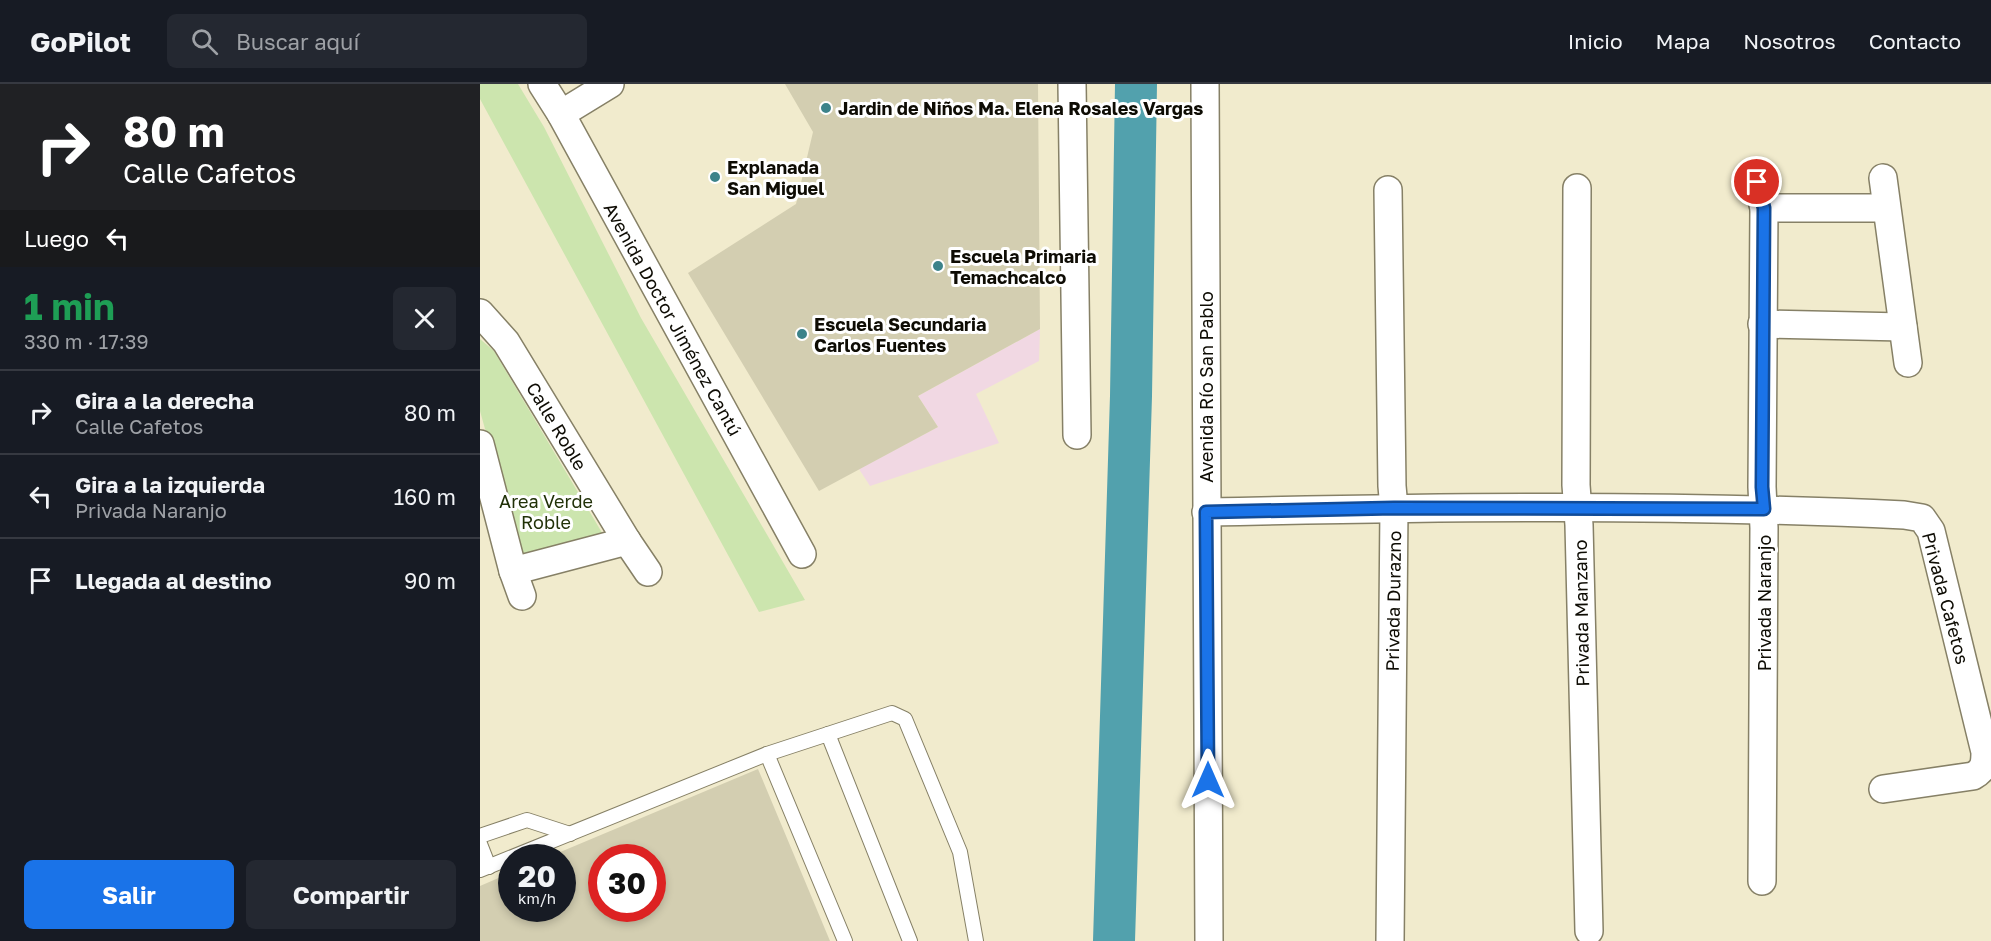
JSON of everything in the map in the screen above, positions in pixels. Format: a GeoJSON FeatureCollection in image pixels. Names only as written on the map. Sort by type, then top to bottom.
{"type":"FeatureCollection","features":[{"type":"Feature","properties":{"kind":"street","name":"Avenida Doctor Jiménez Cantú"},"geometry":{"type":"LineString","coordinates":[[542,84],[561,114],[802,554]]}},
{"type":"Feature","properties":{"kind":"street"},"geometry":{"type":"LineString","coordinates":[[561,114],[610,84]]}},
{"type":"Feature","properties":{"kind":"street"},"geometry":{"type":"LineString","coordinates":[[1072,84],[1077,435]]}},
{"type":"Feature","properties":{"kind":"street","name":"Avenida Río San Pablo"},"geometry":{"type":"LineString","coordinates":[[1205,84],[1209,941]]}},
{"type":"Feature","properties":{"kind":"street"},"geometry":{"type":"LineString","coordinates":[[1882,178],[1908,363]]}},
{"type":"Feature","properties":{"kind":"street","name":"Privada Naranjo"},"geometry":{"type":"LineString","coordinates":[[1757,182],[1764,208],[1762,881]]}},
{"type":"Feature","properties":{"kind":"street","name":"Privada Manzano"},"geometry":{"type":"LineString","coordinates":[[1576,188],[1576,508],[1579,525],[1589,931]]}},
{"type":"Feature","properties":{"kind":"street","name":"Privada Durazno"},"geometry":{"type":"LineString","coordinates":[[1388,189],[1394,508],[1390,941]]}},
{"type":"Feature","properties":{"kind":"street"},"geometry":{"type":"LineString","coordinates":[[1764,208],[1886,208]]}},
{"type":"Feature","properties":{"kind":"street","name":"Calle Roble"},"geometry":{"type":"LineString","coordinates":[[480,313],[506,342],[648,573]]}},
{"type":"Feature","properties":{"kind":"street"},"geometry":{"type":"LineString","coordinates":[[1762,324],[1903,327]]}},
{"type":"Feature","properties":{"kind":"street"},"geometry":{"type":"LineString","coordinates":[[480,444],[513,571],[522,596]]}},
{"type":"Feature","properties":{"kind":"street"},"geometry":{"type":"LineString","coordinates":[[1206,512],[1394,508],[1764,509]]}},
{"type":"Feature","properties":{"kind":"street","name":"Privada Cafetos"},"geometry":{"type":"LineString","coordinates":[[1764,509],[1904,515],[1922,518],[1931,531],[1987,756]]}},
{"type":"Feature","properties":{"kind":"street"},"geometry":{"type":"LineString","coordinates":[[513,571],[627,541]]}},
{"type":"Feature","properties":{"kind":"street"},"geometry":{"type":"LineString","coordinates":[[1883,789],[1973,776],[1981,771],[1987,756]]}},
{"type":"Feature","properties":{"kind":"lane"},"geometry":{"type":"LineString","coordinates":[[480,844],[484,868],[767,754],[892,713],[905,719],[960,852],[976,941]]}},
{"type":"Feature","properties":{"kind":"lane"},"geometry":{"type":"LineString","coordinates":[[828,734],[910,941]]}},
{"type":"Feature","properties":{"kind":"lane"},"geometry":{"type":"LineString","coordinates":[[767,754],[844,941]]}},
{"type":"Feature","properties":{"kind":"lane"},"geometry":{"type":"LineString","coordinates":[[480,836],[527,820],[570,834]]}},
{"type":"Feature","properties":{"kind":"shaded area"},"geometry":{"type":"Polygon","coordinates":[[[1040,329],[1039,361],[976,394],[999,443],[870,486],[859,469],[938,427],[918,396],[1040,329]]]}},
{"type":"Feature","properties":{"kind":"green space"},"geometry":{"type":"Polygon","coordinates":[[[480,84],[518,84],[544,127],[641,318],[805,600],[759,612],[480,99],[480,84]]]}},
{"type":"Feature","properties":{"kind":"green space","name":"Area Verde Roble"},"geometry":{"type":"Polygon","coordinates":[[[480,339],[494,351],[604,536],[520,554],[480,411],[480,339]]]}},
{"type":"Feature","properties":{"kind":"building","name":"Escuela Primaria Temachcalco"},"geometry":{"type":"Polygon","coordinates":[[[785,84],[1038,84],[1040,329],[918,396],[938,427],[819,491],[688,273],[796,204],[813,132],[785,84]]]}},
{"type":"Feature","properties":{"kind":"building"},"geometry":{"type":"Polygon","coordinates":[[[758,769],[830,941],[480,941],[480,886],[498,878],[498,922],[576,922],[576,845],[758,769]]]}},
{"type":"Feature","properties":{"kind":"waterway"},"geometry":{"type":"LineString","coordinates":[[1114,941],[1131,396],[1136,84]]}},
{"type":"Feature","properties":{"kind":"place","name":"Jardin de Niños Ma. Elena Rosales Vargas"},"geometry":{"type":"Point","coordinates":[826,108]}},
{"type":"Feature","properties":{"kind":"place","name":"Explanada San Miguel"},"geometry":{"type":"Point","coordinates":[715,177]}},
{"type":"Feature","properties":{"kind":"place","name":"Escuela Primaria Temachcalco"},"geometry":{"type":"Point","coordinates":[938,266]}},
{"type":"Feature","properties":{"kind":"place","name":"Escuela Secundaria Carlos Fuentes"},"geometry":{"type":"Point","coordinates":[802,334]}},
{"type":"Feature","properties":{"kind":"route"},"geometry":{"type":"LineString","coordinates":[[1208,780],[1206,512],[1394,508],[1764,509],[1762,487],[1764,208],[1757,182]]}}]}
